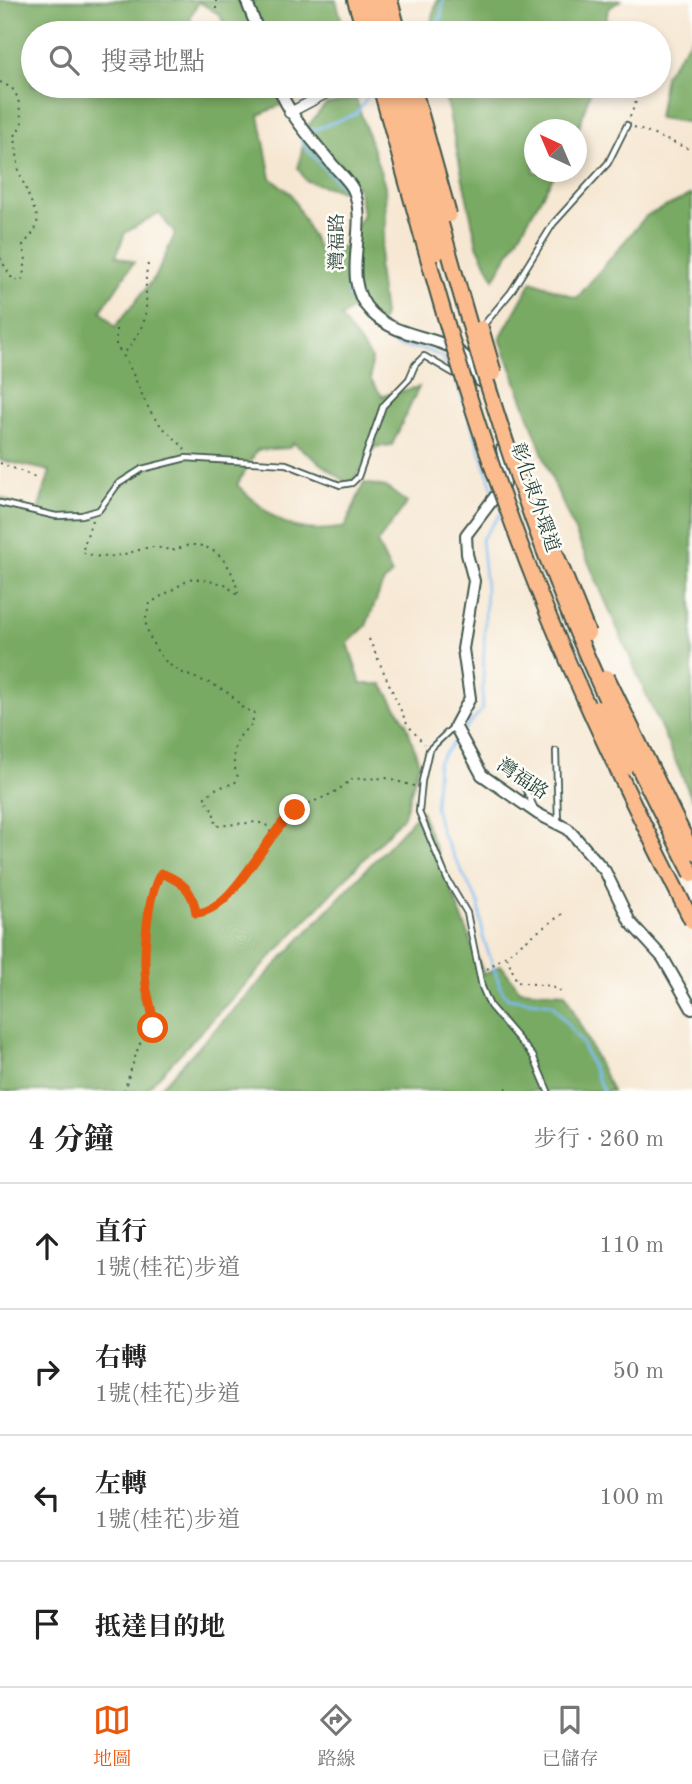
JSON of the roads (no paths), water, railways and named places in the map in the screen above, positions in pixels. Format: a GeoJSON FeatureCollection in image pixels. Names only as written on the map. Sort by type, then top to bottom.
{"type":"FeatureCollection","features":[{"type":"Feature","properties":{"kind":"main road"},"geometry":{"type":"LineString","coordinates":[[355,0],[361,21]]}},
{"type":"Feature","properties":{"kind":"main road"},"geometry":{"type":"LineString","coordinates":[[365,0],[371,21]]}},
{"type":"Feature","properties":{"kind":"main road"},"geometry":{"type":"LineString","coordinates":[[379,0],[385,21]]}},
{"type":"Feature","properties":{"kind":"main road"},"geometry":{"type":"LineString","coordinates":[[390,0],[396,21]]}},
{"type":"Feature","properties":{"kind":"main road"},"geometry":{"type":"LineString","coordinates":[[383,98],[445,320],[508,512],[599,738],[692,922]]}},
{"type":"Feature","properties":{"kind":"main road","name":"彰化東外環道"},"geometry":{"type":"LineString","coordinates":[[394,98],[466,355],[516,508],[591,695],[692,904]]}},
{"type":"Feature","properties":{"kind":"main road","name":"彰化東外環道"},"geometry":{"type":"LineString","coordinates":[[406,98],[478,354],[546,554],[619,729],[692,874]]}},
{"type":"Feature","properties":{"kind":"main road"},"geometry":{"type":"LineString","coordinates":[[416,98],[475,310],[536,501],[610,686],[692,852]]}},
{"type":"Feature","properties":{"kind":"street"},"geometry":{"type":"LineString","coordinates":[[246,0],[254,21]]}},
{"type":"Feature","properties":{"kind":"street","name":"灣福路"},"geometry":{"type":"LineString","coordinates":[[283,98],[289,113],[353,190],[357,214],[355,278],[358,294],[365,306],[397,331],[456,347]]}},
{"type":"Feature","properties":{"kind":"street"},"geometry":{"type":"LineString","coordinates":[[289,113],[321,98]]}},
{"type":"Feature","properties":{"kind":"street"},"geometry":{"type":"LineString","coordinates":[[456,347],[468,375],[500,475],[501,482],[489,505]]}},
{"type":"Feature","properties":{"kind":"street"},"geometry":{"type":"LineString","coordinates":[[455,726],[465,713],[470,698],[463,649],[474,582],[467,554],[466,535],[507,476],[505,457],[476,369],[456,347]]}},
{"type":"Feature","properties":{"kind":"street","name":"灣福路"},"geometry":{"type":"LineString","coordinates":[[455,726],[482,775],[538,814],[568,829],[605,871],[630,922],[663,958],[692,1009]]}},
{"type":"Feature","properties":{"kind":"lane"},"geometry":{"type":"LineString","coordinates":[[467,339],[488,323],[512,292],[552,224],[595,181],[627,125]]}},
{"type":"Feature","properties":{"kind":"lane"},"geometry":{"type":"LineString","coordinates":[[0,503],[71,517],[99,510],[118,484],[142,469],[186,458],[286,464],[340,485],[352,483],[358,477],[383,406],[409,379],[415,365],[424,356],[458,378],[468,375]]}},
{"type":"Feature","properties":{"kind":"lane"},"geometry":{"type":"LineString","coordinates":[[455,726],[429,750],[419,812],[425,831],[467,913],[480,975],[490,1006],[533,1056],[548,1091]]}},
{"type":"Feature","properties":{"kind":"lane"},"geometry":{"type":"LineString","coordinates":[[556,751],[558,822]]}},
{"type":"Feature","properties":{"kind":"lane"},"geometry":{"type":"LineString","coordinates":[[518,774],[538,814]]}},
{"type":"Feature","properties":{"kind":"waterway"},"geometry":{"type":"LineString","coordinates":[[438,21],[443,0]]}},
{"type":"Feature","properties":{"kind":"waterway"},"geometry":{"type":"LineString","coordinates":[[308,132],[356,114],[367,98]]}},
{"type":"Feature","properties":{"kind":"waterway"},"geometry":{"type":"LineString","coordinates":[[304,137],[301,140],[304,146],[349,195],[348,296],[396,346],[423,349],[441,356],[454,373],[494,493]]}},
{"type":"Feature","properties":{"kind":"waterway"},"geometry":{"type":"LineString","coordinates":[[463,731],[482,710],[486,587],[481,540],[502,512]]}},
{"type":"Feature","properties":{"kind":"waterway"},"geometry":{"type":"LineString","coordinates":[[458,736],[438,762],[435,807],[441,832],[479,904],[483,937],[501,989],[508,998],[552,1004],[581,1042],[603,1091]]}}]}
